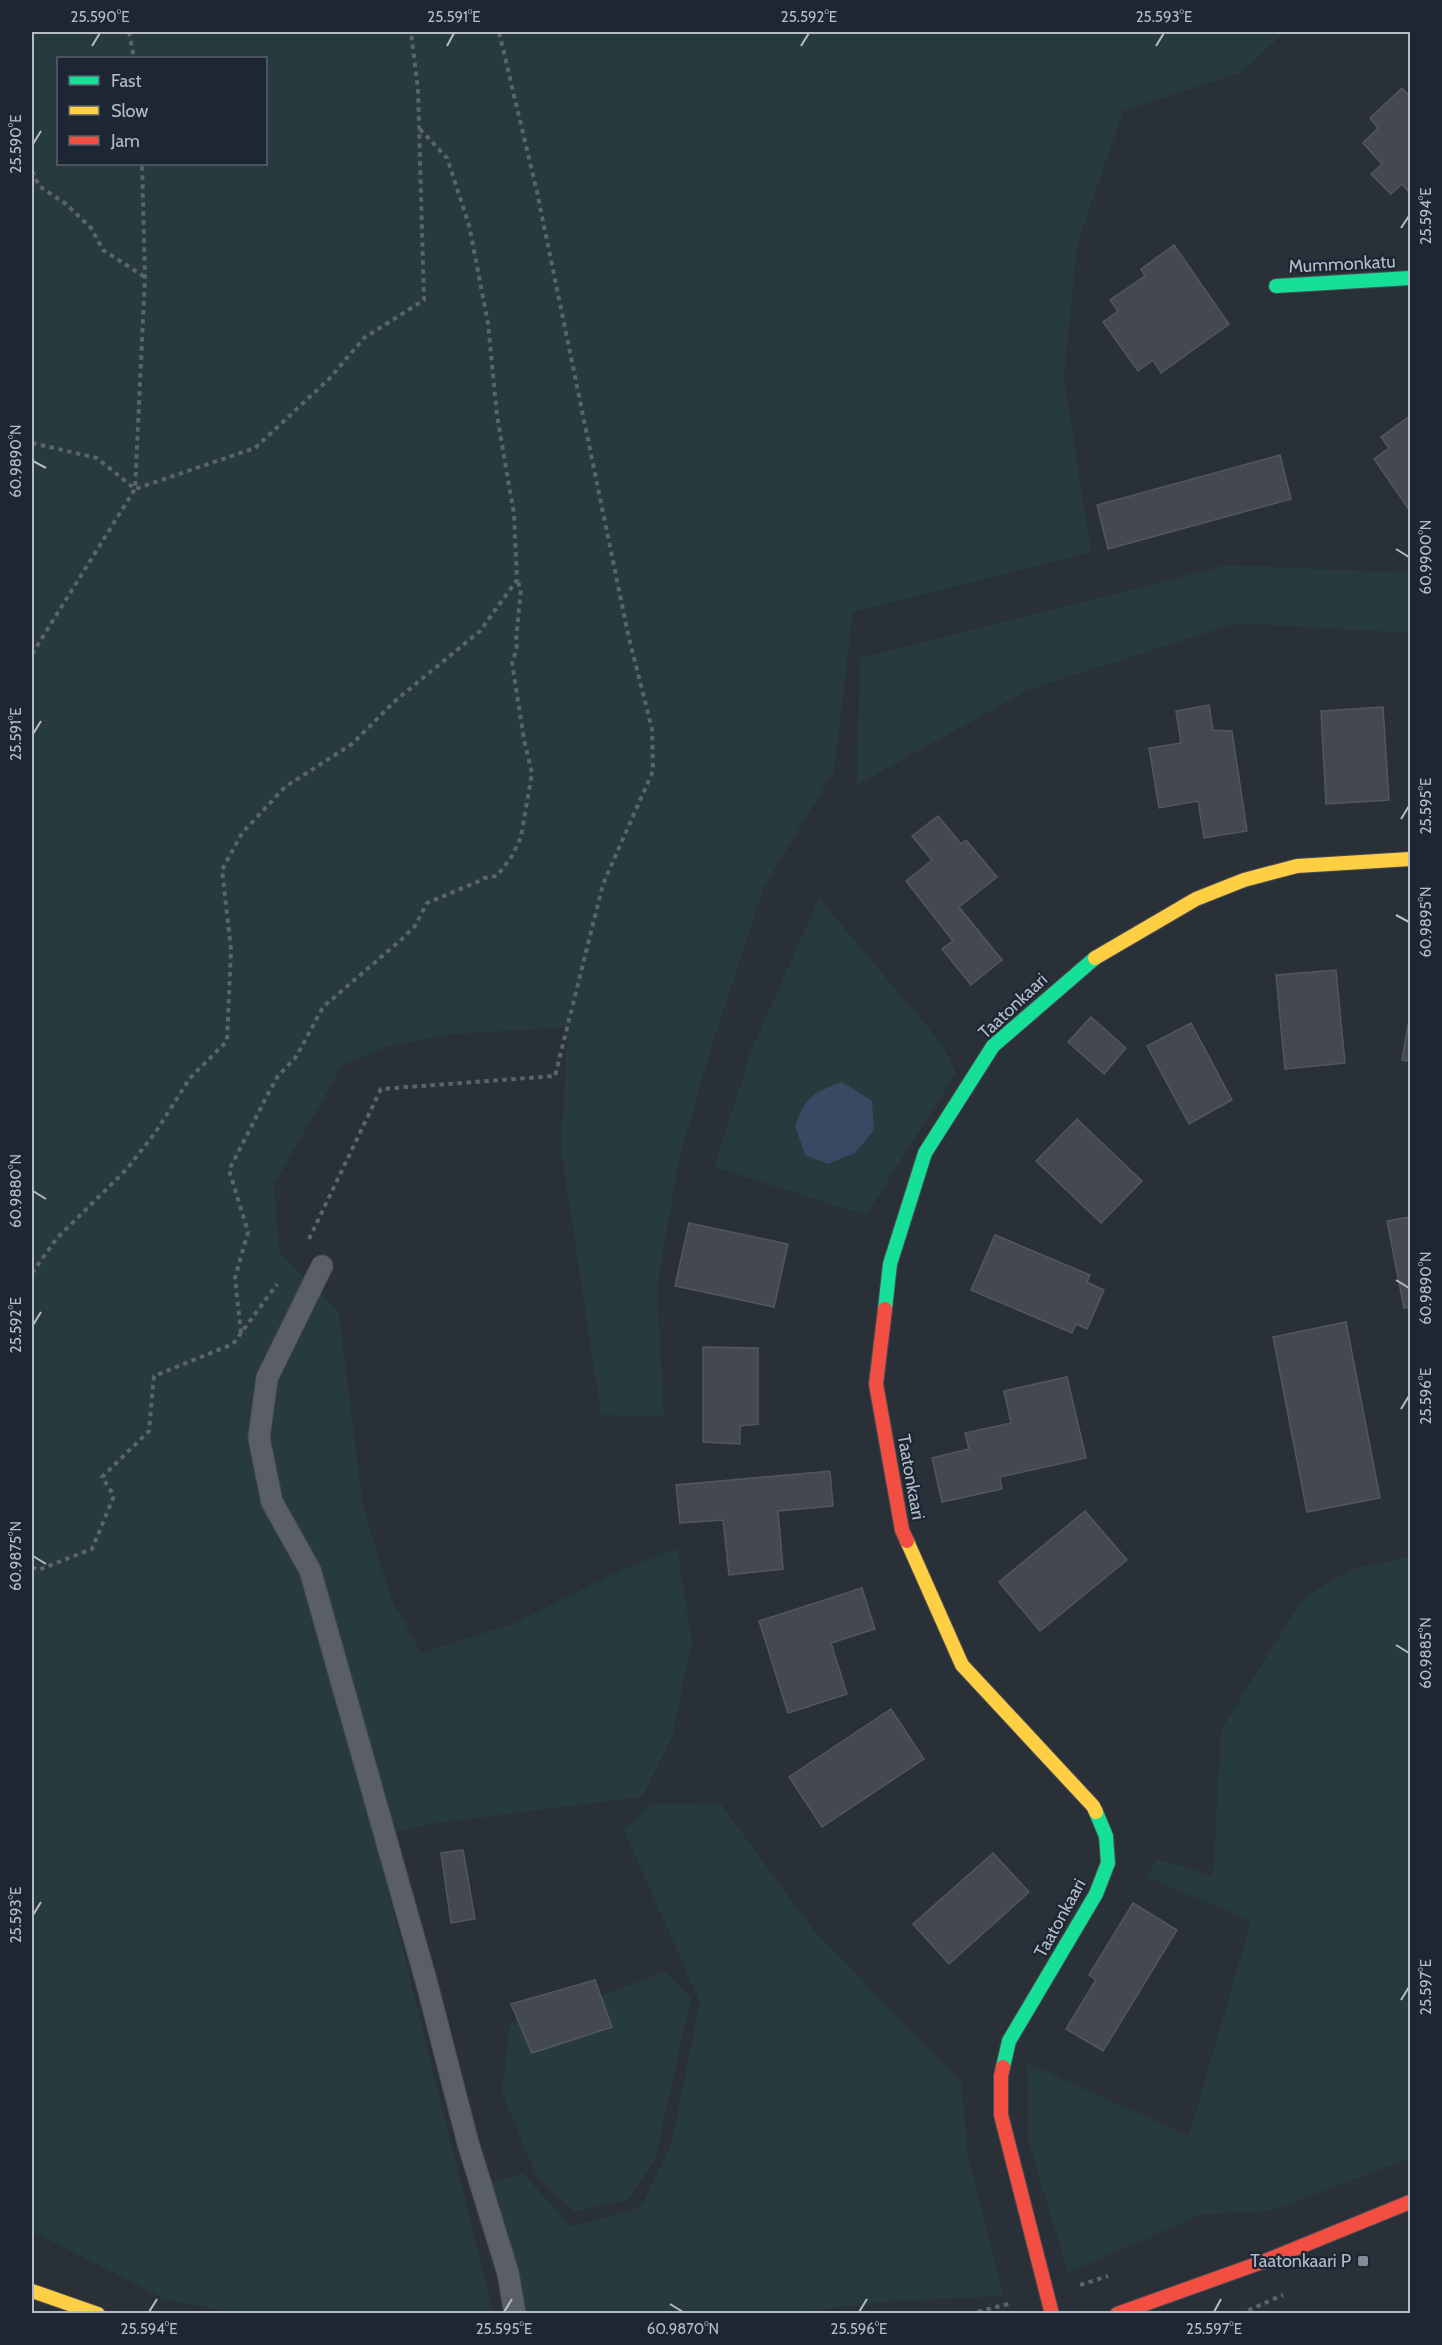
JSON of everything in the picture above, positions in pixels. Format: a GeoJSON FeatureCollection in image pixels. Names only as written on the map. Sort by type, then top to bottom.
{"type":"FeatureCollection","features":[{"type":"Feature","properties":{"kind":"street","name":"Mummonkatu"},"geometry":{"type":"LineString","coordinates":[[1276,286],[1410,278]]}},
{"type":"Feature","properties":{"kind":"street","name":"Taatonkaari"},"geometry":{"type":"LineString","coordinates":[[1052,2313],[1001,2115],[1000,2076],[1010,2041],[1096,1894],[1108,1863],[1106,1836],[1093,1806],[962,1665],[902,1530],[876,1384],[890,1264],[925,1153],[993,1046],[1089,961],[1196,899],[1244,880],[1297,866],[1410,860]]}},
{"type":"Feature","properties":{"kind":"street"},"geometry":{"type":"LineString","coordinates":[[1117,2313],[1168,2297],[1299,2248],[1410,2202]]}},
{"type":"Feature","properties":{"kind":"street"},"geometry":{"type":"LineString","coordinates":[[32,2291],[98,2313]]}},
{"type":"Feature","properties":{"kind":"lane"},"geometry":{"type":"LineString","coordinates":[[322,1266],[267,1378],[259,1438],[272,1502],[310,1570],[427,1983],[468,2143],[508,2273],[515,2313]]}},
{"type":"Feature","properties":{"kind":"path"},"geometry":{"type":"LineString","coordinates":[[129,32],[134,57]]}},
{"type":"Feature","properties":{"kind":"path"},"geometry":{"type":"LineString","coordinates":[[135,489],[255,448],[330,378],[364,338],[424,300],[420,128],[411,32]]}},
{"type":"Feature","properties":{"kind":"path"},"geometry":{"type":"LineString","coordinates":[[308,1241],[381,1089],[555,1076],[603,884],[653,771],[652,729],[628,634],[537,192],[499,32]]}},
{"type":"Feature","properties":{"kind":"path"},"geometry":{"type":"LineString","coordinates":[[241,1334],[235,1278],[248,1232],[229,1170],[269,1092],[278,1076],[296,1057],[323,1007],[415,926],[427,903],[484,878],[497,876],[501,872],[502,867],[518,845],[532,773],[513,662],[517,649],[521,589],[517,580],[514,514],[497,416],[488,323],[469,225],[447,158],[420,128]]}},
{"type":"Feature","properties":{"kind":"path"},"geometry":{"type":"LineString","coordinates":[[32,654],[135,489],[145,277],[142,165]]}},
{"type":"Feature","properties":{"kind":"path"},"geometry":{"type":"LineString","coordinates":[[32,171],[39,186],[66,204],[91,228],[104,250],[145,277]]}},
{"type":"Feature","properties":{"kind":"path"},"geometry":{"type":"LineString","coordinates":[[32,444],[97,458],[135,489]]}},
{"type":"Feature","properties":{"kind":"path"},"geometry":{"type":"LineString","coordinates":[[32,1273],[57,1238],[126,1170],[155,1133],[189,1078],[227,1041],[231,948],[222,870],[242,833],[285,787],[352,744],[395,701],[480,631],[517,580]]}},
{"type":"Feature","properties":{"kind":"path"},"geometry":{"type":"LineString","coordinates":[[32,1567],[38,1570],[92,1549],[114,1496],[102,1477],[149,1431],[154,1376],[233,1344],[281,1278]]}},
{"type":"Feature","properties":{"kind":"green space"},"geometry":{"type":"Polygon","coordinates":[[[32,32],[1285,32],[1240,73],[1123,111],[1077,245],[1064,378],[1091,552],[853,612],[834,771],[764,887],[708,1058],[678,1165],[657,1289],[664,1416],[601,1415],[561,1148],[568,1027],[453,1034],[386,1047],[343,1065],[274,1184],[279,1251],[339,1313],[363,1507],[392,1600],[421,1653],[515,1623],[626,1568],[677,1548],[692,1641],[672,1737],[642,1797],[436,1823],[375,1837],[493,2313],[236,2313],[165,2299],[32,2231],[32,32]]]}},
{"type":"Feature","properties":{"kind":"green space"},"geometry":{"type":"Polygon","coordinates":[[[1227,565],[1410,573],[1410,633],[1236,623],[1028,690],[857,785],[860,658],[1227,565]]]}},
{"type":"Feature","properties":{"kind":"green space"},"geometry":{"type":"Polygon","coordinates":[[[819,898],[941,1043],[956,1073],[866,1215],[714,1167],[752,1049],[819,898]]]}},
{"type":"Feature","properties":{"kind":"green space"},"geometry":{"type":"Polygon","coordinates":[[[1410,1556],[1410,2158],[1270,2211],[1202,2214],[1068,2273],[1028,2140],[1027,2063],[1189,2136],[1251,1921],[1147,1877],[1157,1859],[1213,1876],[1221,1730],[1303,1598],[1349,1570],[1410,1556]]]}},
{"type":"Feature","properties":{"kind":"green space"},"geometry":{"type":"Polygon","coordinates":[[[720,1803],[814,1931],[961,2082],[968,2156],[1004,2296],[890,2301],[785,2314],[508,2313],[476,2187],[523,2173],[571,2227],[641,2207],[671,2145],[700,2002],[624,1830],[651,1804],[720,1803]]]}},
{"type":"Feature","properties":{"kind":"green space"},"geometry":{"type":"Polygon","coordinates":[[[665,1971],[691,1998],[655,2160],[628,2200],[574,2212],[537,2177],[502,2093],[510,2023],[579,2005],[665,1971]]]}},
{"type":"Feature","properties":{"kind":"water"},"geometry":{"type":"Polygon","coordinates":[[[842,1082],[872,1101],[874,1130],[855,1153],[828,1164],[805,1155],[795,1125],[812,1096],[842,1082]]]}},
{"type":"Feature","properties":{"kind":"building"},"geometry":{"type":"Polygon","coordinates":[[[1402,88],[1410,97],[1410,193],[1402,184],[1391,194],[1371,174],[1382,164],[1363,143],[1378,128],[1370,118],[1402,88]]]}},
{"type":"Feature","properties":{"kind":"building"},"geometry":{"type":"Polygon","coordinates":[[[1174,245],[1229,324],[1161,373],[1153,360],[1138,371],[1103,322],[1118,311],[1110,300],[1145,276],[1141,269],[1174,245]]]}},
{"type":"Feature","properties":{"kind":"building"},"geometry":{"type":"Polygon","coordinates":[[[1410,416],[1410,507],[1408,508],[1374,459],[1389,448],[1381,437],[1410,416]]]}},
{"type":"Feature","properties":{"kind":"building"},"geometry":{"type":"Polygon","coordinates":[[[1280,455],[1291,499],[1108,549],[1097,505],[1280,455]]]}},
{"type":"Feature","properties":{"kind":"building"},"geometry":{"type":"Polygon","coordinates":[[[1209,705],[1213,730],[1232,731],[1247,831],[1204,838],[1198,801],[1159,808],[1149,748],[1181,743],[1176,711],[1209,705]]]}},
{"type":"Feature","properties":{"kind":"building"},"geometry":{"type":"Polygon","coordinates":[[[1383,707],[1389,800],[1326,804],[1321,711],[1383,707]]]}},
{"type":"Feature","properties":{"kind":"building"},"geometry":{"type":"Polygon","coordinates":[[[938,816],[961,844],[966,840],[997,877],[959,907],[1002,960],[971,985],[942,949],[953,941],[906,881],[932,860],[912,836],[938,816]]]}},
{"type":"Feature","properties":{"kind":"building"},"geometry":{"type":"Polygon","coordinates":[[[1336,970],[1345,1063],[1285,1069],[1276,975],[1336,970]]]}},
{"type":"Feature","properties":{"kind":"building"},"geometry":{"type":"Polygon","coordinates":[[[1410,1014],[1410,1061],[1402,1060],[1410,1014]]]}},
{"type":"Feature","properties":{"kind":"building"},"geometry":{"type":"Polygon","coordinates":[[[1091,1017],[1126,1048],[1104,1074],[1068,1042],[1091,1017]]]}},
{"type":"Feature","properties":{"kind":"building"},"geometry":{"type":"Polygon","coordinates":[[[1191,1023],[1232,1100],[1189,1124],[1147,1046],[1191,1023]]]}},
{"type":"Feature","properties":{"kind":"building"},"geometry":{"type":"Polygon","coordinates":[[[1077,1119],[1142,1181],[1101,1223],[1036,1161],[1077,1119]]]}},
{"type":"Feature","properties":{"kind":"building"},"geometry":{"type":"Polygon","coordinates":[[[1410,1217],[1410,1307],[1404,1308],[1387,1221],[1410,1217]]]}},
{"type":"Feature","properties":{"kind":"building"},"geometry":{"type":"Polygon","coordinates":[[[689,1223],[788,1244],[774,1307],[675,1286],[689,1223]]]}},
{"type":"Feature","properties":{"kind":"building"},"geometry":{"type":"Polygon","coordinates":[[[995,1235],[1090,1275],[1087,1282],[1104,1290],[1087,1329],[1076,1324],[1072,1333],[971,1290],[995,1235]]]}},
{"type":"Feature","properties":{"kind":"building"},"geometry":{"type":"Polygon","coordinates":[[[1346,1322],[1380,1498],[1307,1512],[1273,1337],[1346,1322]]]}},
{"type":"Feature","properties":{"kind":"building"},"geometry":{"type":"Polygon","coordinates":[[[703,1347],[758,1348],[758,1424],[740,1426],[740,1444],[703,1442],[703,1347]]]}},
{"type":"Feature","properties":{"kind":"building"},"geometry":{"type":"Polygon","coordinates":[[[1067,1377],[1086,1458],[1000,1477],[1002,1489],[942,1502],[932,1458],[969,1449],[965,1433],[1011,1423],[1004,1391],[1067,1377]]]}},
{"type":"Feature","properties":{"kind":"building"},"geometry":{"type":"Polygon","coordinates":[[[830,1471],[833,1506],[778,1511],[783,1569],[729,1575],[723,1520],[680,1523],[676,1485],[830,1471]]]}},
{"type":"Feature","properties":{"kind":"building"},"geometry":{"type":"Polygon","coordinates":[[[1085,1511],[1127,1560],[1040,1631],[999,1582],[1085,1511]]]}},
{"type":"Feature","properties":{"kind":"building"},"geometry":{"type":"Polygon","coordinates":[[[862,1588],[875,1629],[831,1643],[847,1694],[788,1713],[759,1621],[862,1588]]]}},
{"type":"Feature","properties":{"kind":"building"},"geometry":{"type":"Polygon","coordinates":[[[891,1709],[924,1759],[822,1827],[789,1777],[891,1709]]]}},
{"type":"Feature","properties":{"kind":"building"},"geometry":{"type":"Polygon","coordinates":[[[463,1850],[475,1919],[451,1923],[441,1853],[463,1850]]]}},
{"type":"Feature","properties":{"kind":"building"},"geometry":{"type":"Polygon","coordinates":[[[993,1853],[1029,1892],[949,1964],[913,1924],[993,1853]]]}},
{"type":"Feature","properties":{"kind":"building"},"geometry":{"type":"Polygon","coordinates":[[[1133,1903],[1177,1930],[1103,2051],[1066,2029],[1096,1980],[1089,1975],[1133,1903]]]}},
{"type":"Feature","properties":{"kind":"building"},"geometry":{"type":"Polygon","coordinates":[[[595,1980],[612,2027],[532,2053],[511,2004],[595,1980]]]}},
{"type":"Feature","properties":{"kind":"traffic: fast"},"geometry":{"type":"LineString","coordinates":[[1276,286],[1410,278]]}},
{"type":"Feature","properties":{"kind":"traffic: fast"},"geometry":{"type":"LineString","coordinates":[[885,1309],[890,1264],[925,1153],[993,1046],[1095,958]]}},
{"type":"Feature","properties":{"kind":"traffic: fast"},"geometry":{"type":"LineString","coordinates":[[1003,2067],[1009,2041],[1096,1894],[1108,1863],[1106,1836],[1096,1812]]}},
{"type":"Feature","properties":{"kind":"traffic: slow"},"geometry":{"type":"LineString","coordinates":[[1095,958],[1196,899],[1244,880],[1297,866],[1410,859]]}},
{"type":"Feature","properties":{"kind":"traffic: slow"},"geometry":{"type":"LineString","coordinates":[[907,1541],[962,1665],[1093,1806],[1096,1812]]}},
{"type":"Feature","properties":{"kind":"traffic: slow"},"geometry":{"type":"LineString","coordinates":[[32,2291],[98,2314]]}},
{"type":"Feature","properties":{"kind":"traffic: jam"},"geometry":{"type":"LineString","coordinates":[[885,1309],[876,1384],[902,1530],[907,1541]]}},
{"type":"Feature","properties":{"kind":"traffic: jam"},"geometry":{"type":"LineString","coordinates":[[1003,2067],[1001,2115],[1052,2314]]}},
{"type":"Feature","properties":{"kind":"traffic: jam"},"geometry":{"type":"LineString","coordinates":[[1117,2314],[1265,2261],[1410,2202]]}},
{"type":"Feature","properties":{"kind":"place","name":"Taatonkaari P"},"geometry":{"type":"Point","coordinates":[1363,2261]}}]}
